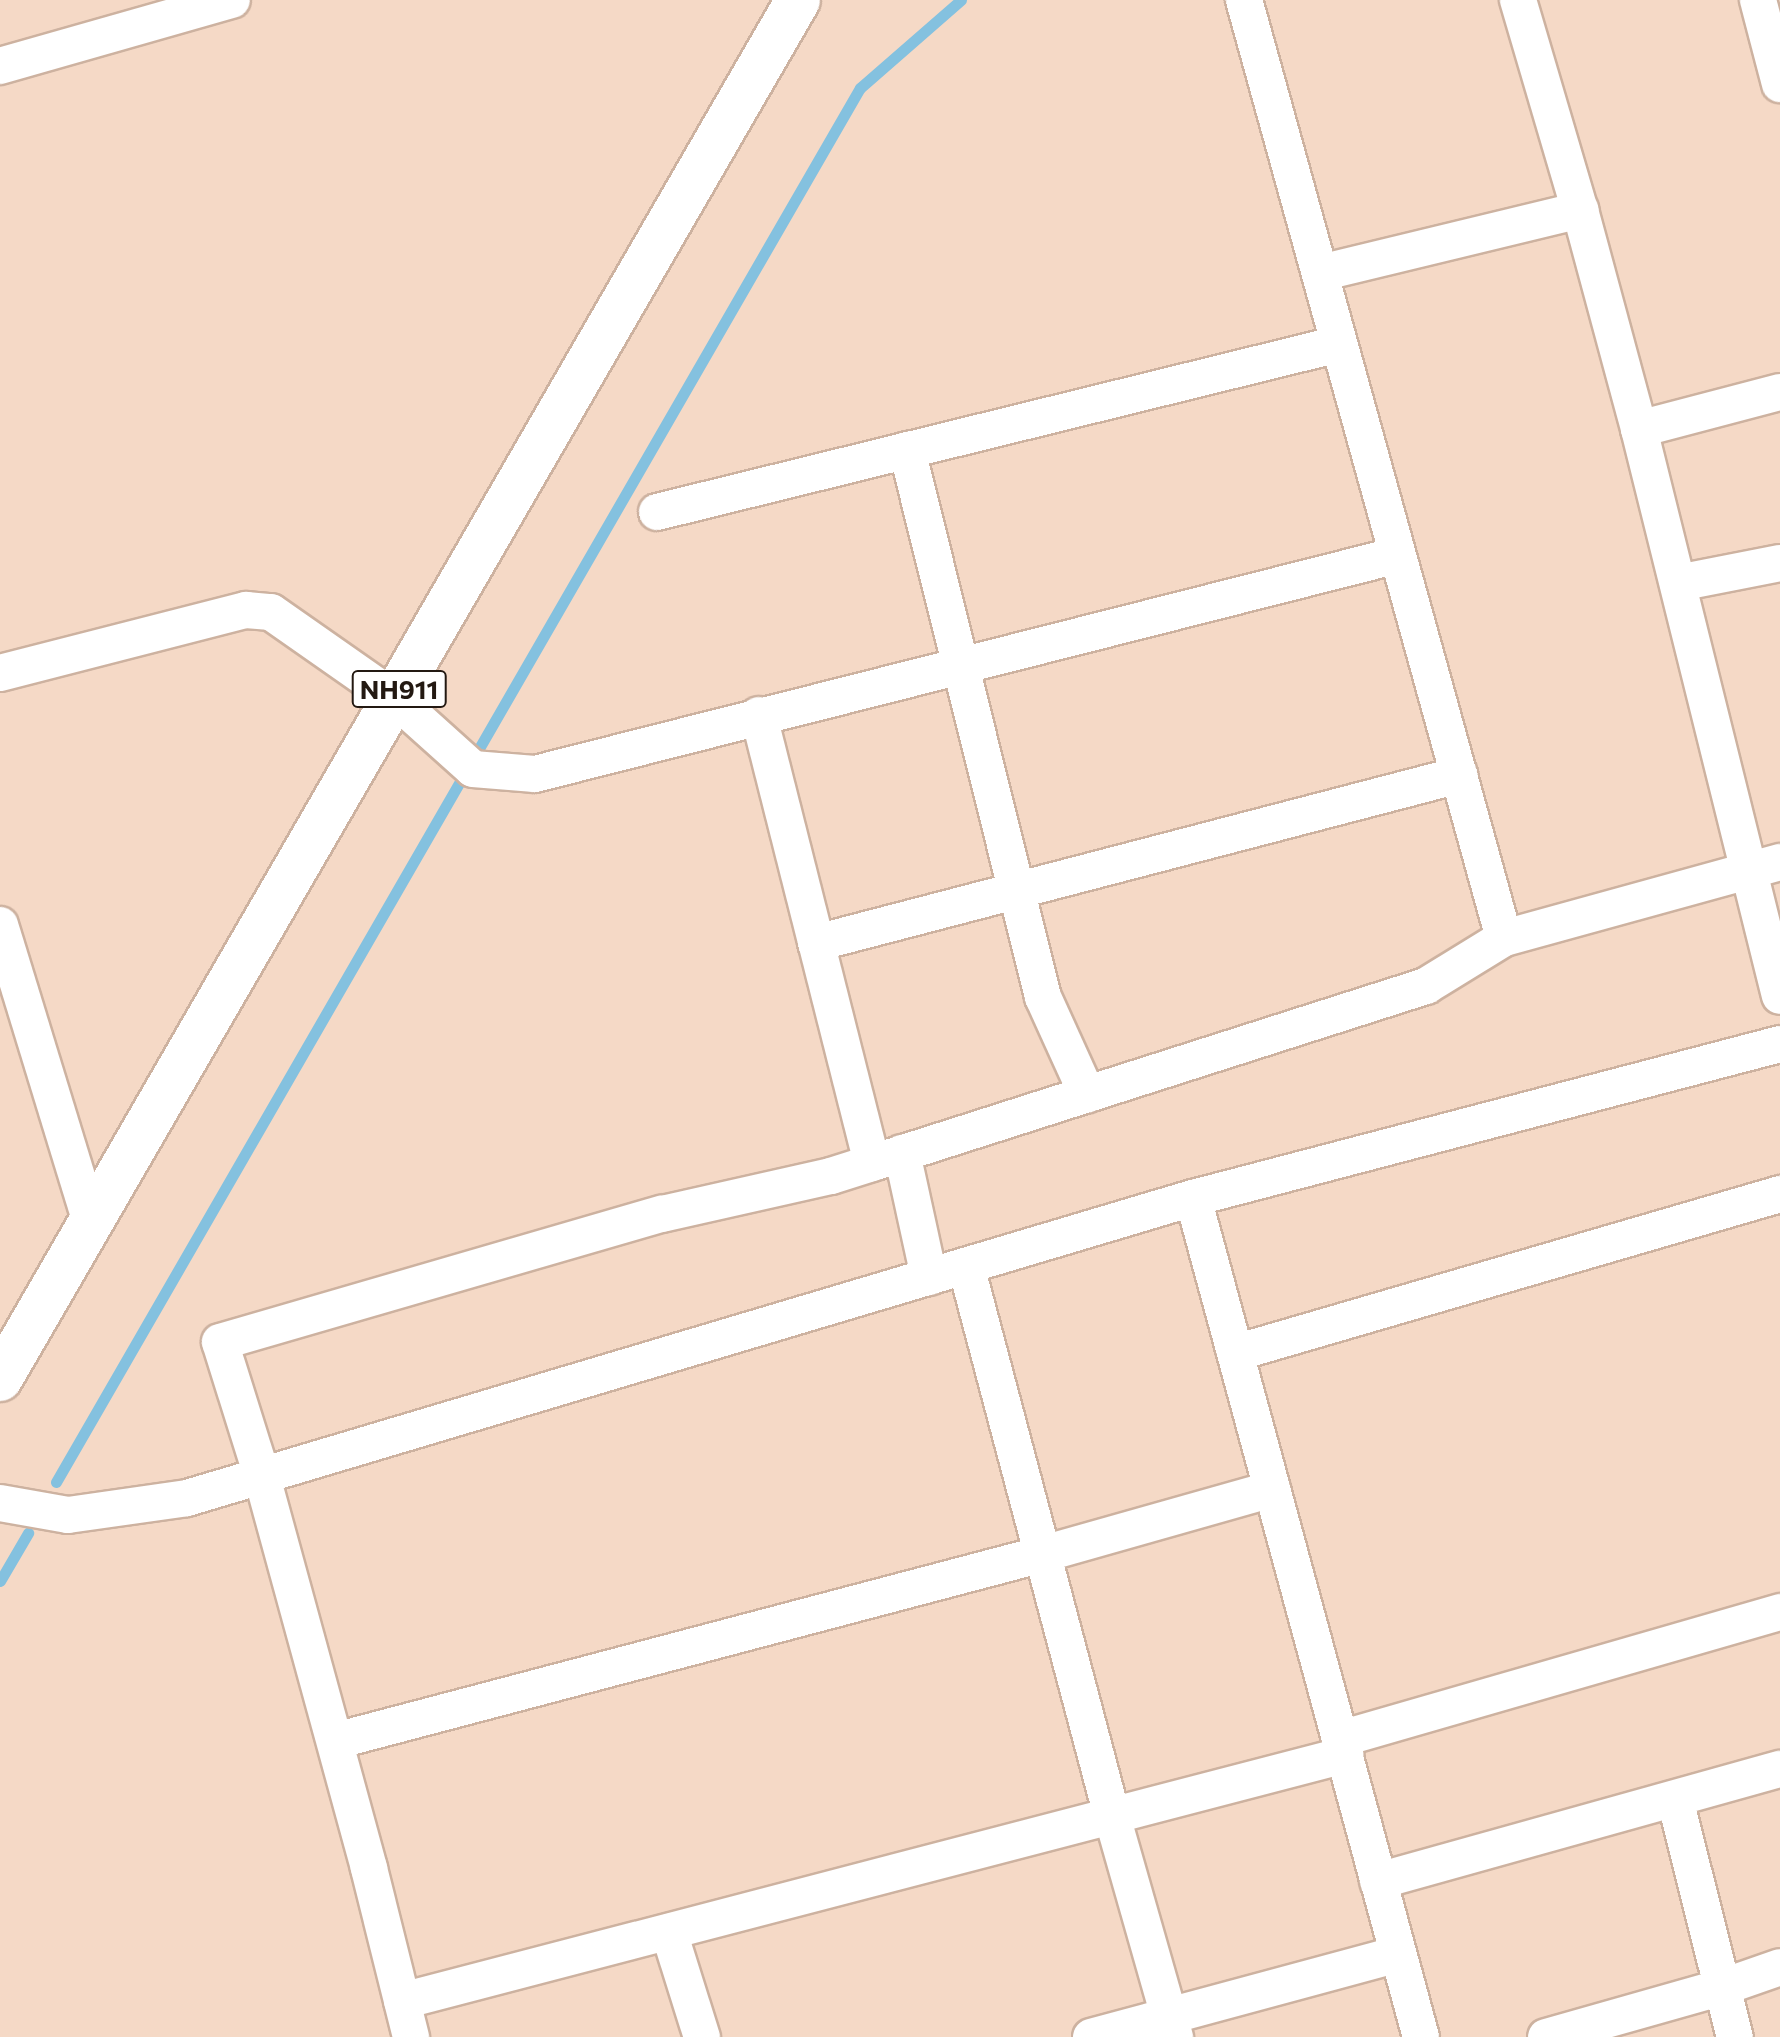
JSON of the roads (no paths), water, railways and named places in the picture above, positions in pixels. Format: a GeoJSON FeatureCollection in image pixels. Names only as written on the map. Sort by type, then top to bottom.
{"type":"FeatureCollection","features":[{"type":"Feature","properties":{"kind":"highway","name":"NH911"},"geometry":{"type":"LineString","coordinates":[[0,1379],[798,0]]}},
{"type":"Feature","properties":{"kind":"street"},"geometry":{"type":"LineString","coordinates":[[0,66],[232,0]]}},
{"type":"Feature","properties":{"kind":"street"},"geometry":{"type":"LineString","coordinates":[[1244,0],[1504,938]]}},
{"type":"Feature","properties":{"kind":"street"},"geometry":{"type":"LineString","coordinates":[[1518,0],[1580,210],[1678,583],[1765,866],[1780,996]]}},
{"type":"Feature","properties":{"kind":"street"},"geometry":{"type":"LineString","coordinates":[[1758,0],[1780,84]]}},
{"type":"Feature","properties":{"kind":"street"},"geometry":{"type":"LineString","coordinates":[[1320,273],[1580,210]]}},
{"type":"Feature","properties":{"kind":"street"},"geometry":{"type":"LineString","coordinates":[[657,512],[1339,344]]}},
{"type":"Feature","properties":{"kind":"street"},"geometry":{"type":"LineString","coordinates":[[1639,429],[1780,392]]}},
{"type":"Feature","properties":{"kind":"street"},"geometry":{"type":"LineString","coordinates":[[907,450],[1043,997],[1087,1094]]}},
{"type":"Feature","properties":{"kind":"street"},"geometry":{"type":"LineString","coordinates":[[0,673],[246,610],[271,612],[394,698],[473,769],[535,774],[1398,555]]}},
{"type":"Feature","properties":{"kind":"street"},"geometry":{"type":"LineString","coordinates":[[1678,583],[1780,563]]}},
{"type":"Feature","properties":{"kind":"street"},"geometry":{"type":"LineString","coordinates":[[759,715],[816,943],[929,1277]]}},
{"type":"Feature","properties":{"kind":"street"},"geometry":{"type":"LineString","coordinates":[[816,943],[1459,775]]}},
{"type":"Feature","properties":{"kind":"street"},"geometry":{"type":"LineString","coordinates":[[411,2037],[335,1741],[262,1476],[220,1342],[662,1214],[831,1176],[1426,986],[1504,938],[1765,866]]}},
{"type":"Feature","properties":{"kind":"street"},"geometry":{"type":"LineString","coordinates":[[0,925],[91,1223]]}},
{"type":"Feature","properties":{"kind":"street"},"geometry":{"type":"LineString","coordinates":[[0,1503],[68,1515],[187,1498],[1193,1198],[1780,1044]]}},
{"type":"Feature","properties":{"kind":"street"},"geometry":{"type":"LineString","coordinates":[[1235,1353],[1780,1194]]}},
{"type":"Feature","properties":{"kind":"street"},"geometry":{"type":"LineString","coordinates":[[1193,1198],[1421,2037]]}},
{"type":"Feature","properties":{"kind":"street"},"geometry":{"type":"LineString","coordinates":[[966,1266],[1112,1816],[1172,2026]]}},
{"type":"Feature","properties":{"kind":"street"},"geometry":{"type":"LineString","coordinates":[[335,1741],[1043,1554],[1272,1489]]}},
{"type":"Feature","properties":{"kind":"street"},"geometry":{"type":"LineString","coordinates":[[402,2001],[1112,1816],[1780,1612]]}},
{"type":"Feature","properties":{"kind":"street"},"geometry":{"type":"LineString","coordinates":[[1378,1881],[1780,1769]]}},
{"type":"Feature","properties":{"kind":"street"},"geometry":{"type":"LineString","coordinates":[[1675,1799],[1735,2037]]}},
{"type":"Feature","properties":{"kind":"street"},"geometry":{"type":"LineString","coordinates":[[669,1932],[702,2037]]}},
{"type":"Feature","properties":{"kind":"street"},"geometry":{"type":"LineString","coordinates":[[1091,2037],[1172,2026],[1398,1954]]}},
{"type":"Feature","properties":{"kind":"street"},"geometry":{"type":"LineString","coordinates":[[1546,2037],[1723,1987],[1780,1967]]}},
{"type":"Feature","properties":{"kind":"waterway"},"geometry":{"type":"LineString","coordinates":[[56,1482],[860,88],[961,0]]}},
{"type":"Feature","properties":{"kind":"waterway"},"geometry":{"type":"LineString","coordinates":[[0,1581],[28,1533]]}}]}
